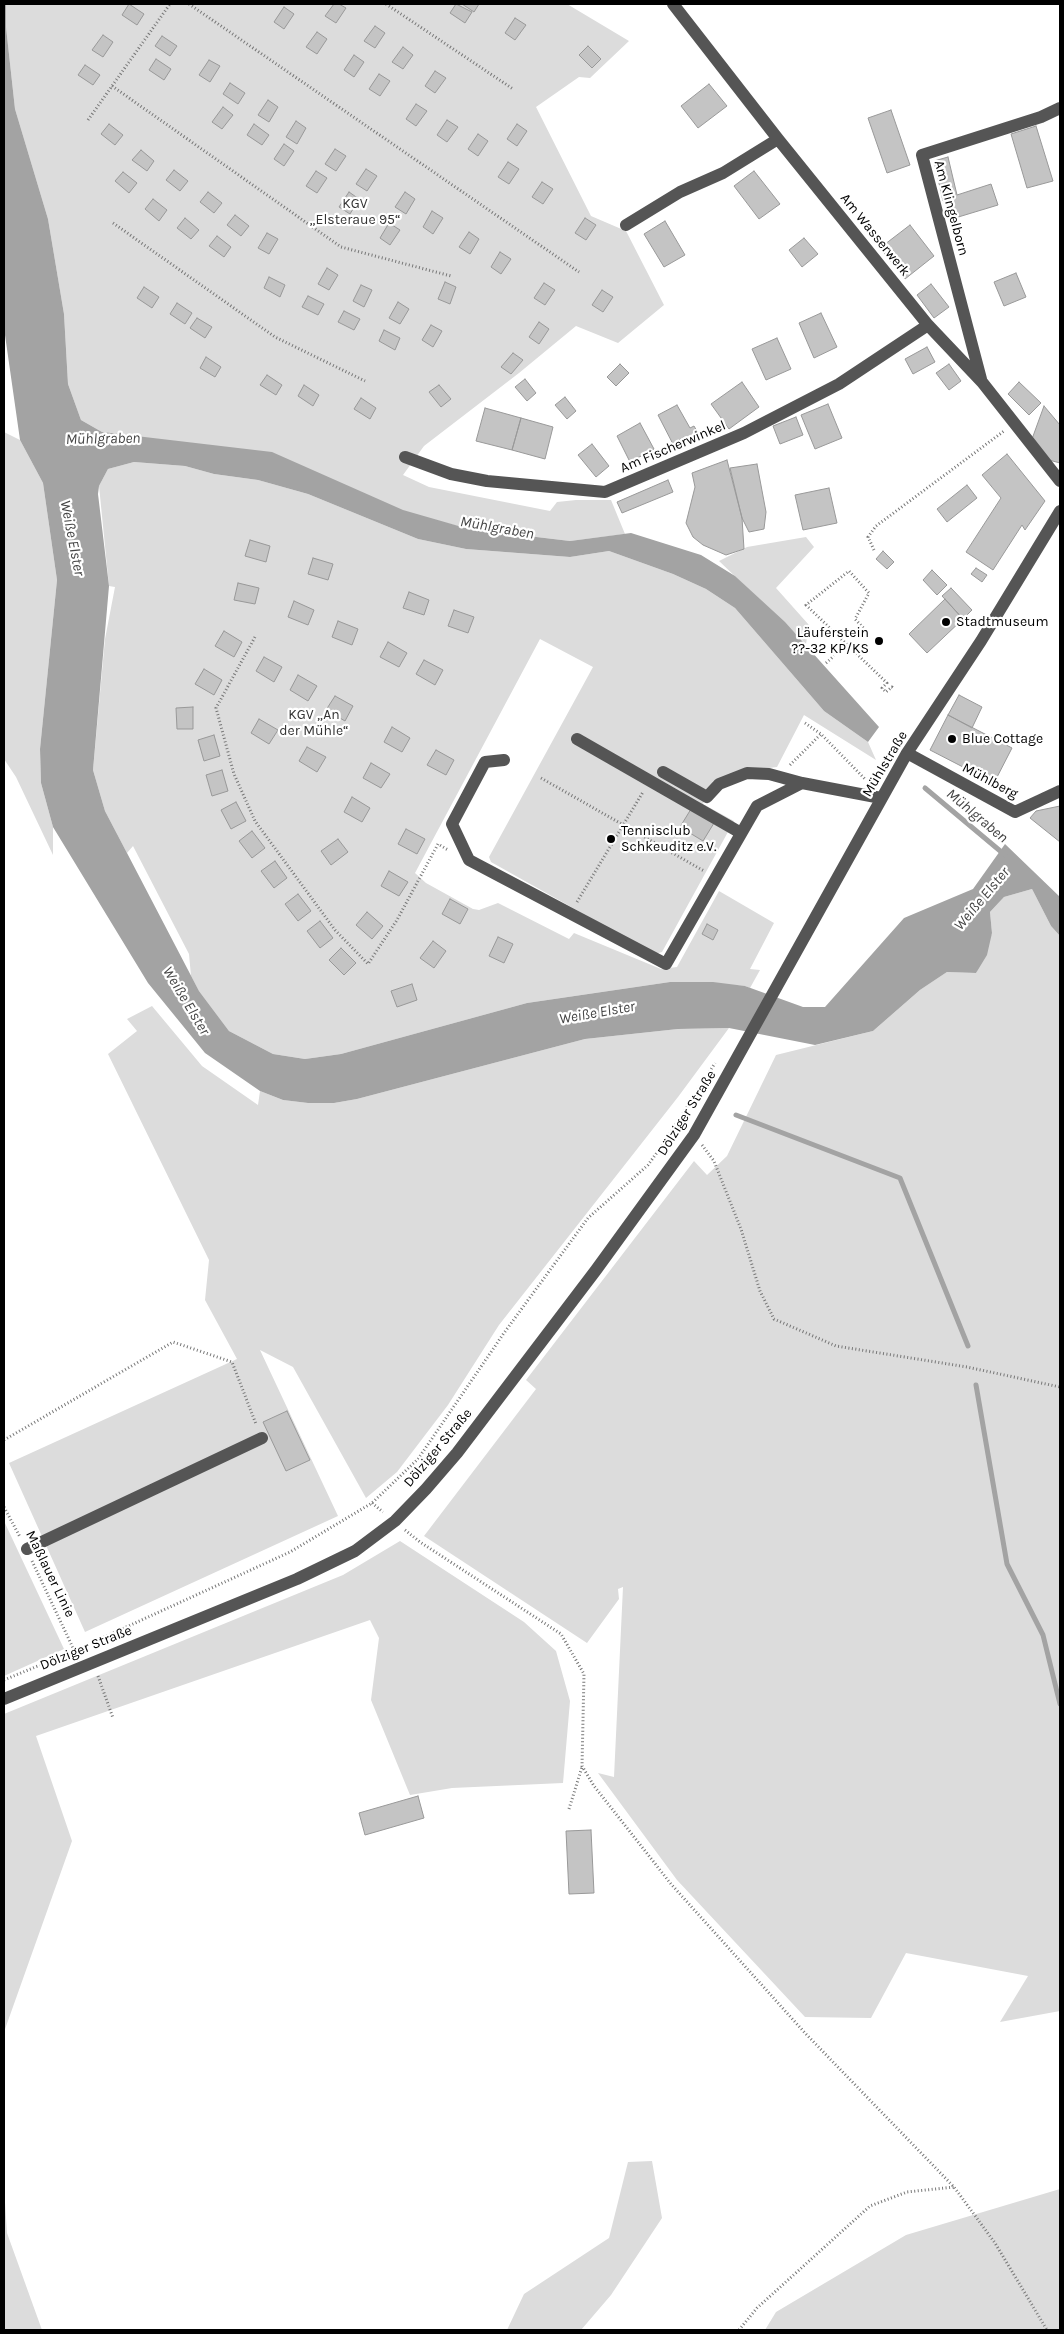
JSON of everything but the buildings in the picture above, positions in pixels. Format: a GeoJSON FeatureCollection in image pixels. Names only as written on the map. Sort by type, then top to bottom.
{"type":"FeatureCollection","features":[{"type":"Feature","properties":{"kind":"street","name":"Am Wasserwerk"},"geometry":{"type":"LineString","coordinates":[[673,4],[928,325],[982,382],[1060,481]]}},
{"type":"Feature","properties":{"kind":"street","name":"Am Klingelborn"},"geometry":{"type":"LineString","coordinates":[[982,382],[922,155],[1041,117],[1060,108]]}},
{"type":"Feature","properties":{"kind":"street"},"geometry":{"type":"LineString","coordinates":[[626,225],[680,192],[723,173],[778,138]]}},
{"type":"Feature","properties":{"kind":"street","name":"Am Fischerwinkel"},"geometry":{"type":"LineString","coordinates":[[404,457],[452,474],[487,481],[605,492],[744,433],[839,384],[928,325]]}},
{"type":"Feature","properties":{"kind":"street","name":"Mühlstraße"},"geometry":{"type":"LineString","coordinates":[[748,1039],[907,753],[981,641],[1060,511]]}},
{"type":"Feature","properties":{"kind":"street"},"geometry":{"type":"LineString","coordinates":[[577,739],[741,833]]}},
{"type":"Feature","properties":{"kind":"street","name":"Mühlberg"},"geometry":{"type":"LineString","coordinates":[[907,753],[1016,812],[1060,790]]}},
{"type":"Feature","properties":{"kind":"street"},"geometry":{"type":"LineString","coordinates":[[504,760],[485,762],[452,824],[469,860],[666,964],[757,806],[802,783]]}},
{"type":"Feature","properties":{"kind":"street"},"geometry":{"type":"LineString","coordinates":[[663,772],[707,797],[719,784],[747,773],[768,774],[802,783],[882,798]]}},
{"type":"Feature","properties":{"kind":"street","name":"Dölziger Straße"},"geometry":{"type":"LineString","coordinates":[[4,1698],[297,1579],[354,1551],[395,1521],[457,1453],[596,1270],[694,1135],[748,1039]]}},
{"type":"Feature","properties":{"kind":"street"},"geometry":{"type":"LineString","coordinates":[[27,1549],[262,1438]]}},
{"type":"Feature","properties":{"kind":"path"},"geometry":{"type":"LineString","coordinates":[[88,120],[170,4]]}},
{"type":"Feature","properties":{"kind":"path"},"geometry":{"type":"LineString","coordinates":[[189,4],[579,272]]}},
{"type":"Feature","properties":{"kind":"path"},"geometry":{"type":"LineString","coordinates":[[386,4],[513,89]]}},
{"type":"Feature","properties":{"kind":"path"},"geometry":{"type":"LineString","coordinates":[[112,86],[341,247],[451,276]]}},
{"type":"Feature","properties":{"kind":"path"},"geometry":{"type":"LineString","coordinates":[[113,223],[275,337],[365,381]]}},
{"type":"Feature","properties":{"kind":"path"},"geometry":{"type":"LineString","coordinates":[[874,550],[868,537],[876,526],[935,484],[1014,423]]}},
{"type":"Feature","properties":{"kind":"path"},"geometry":{"type":"LineString","coordinates":[[868,633],[855,619],[869,593],[849,571],[806,605],[887,683],[882,688],[886,692],[892,687],[894,689]]}},
{"type":"Feature","properties":{"kind":"path"},"geometry":{"type":"LineString","coordinates":[[255,637],[216,708],[234,774],[254,821],[335,930],[368,964],[397,920],[438,844],[469,860]]}},
{"type":"Feature","properties":{"kind":"path"},"geometry":{"type":"LineString","coordinates":[[826,663],[834,656]]}},
{"type":"Feature","properties":{"kind":"path"},"geometry":{"type":"LineString","coordinates":[[805,723],[821,734],[869,784]]}},
{"type":"Feature","properties":{"kind":"path"},"geometry":{"type":"LineString","coordinates":[[779,777],[821,734]]}},
{"type":"Feature","properties":{"kind":"path"},"geometry":{"type":"LineString","coordinates":[[541,778],[715,878]]}},
{"type":"Feature","properties":{"kind":"path"},"geometry":{"type":"LineString","coordinates":[[576,904],[650,780]]}},
{"type":"Feature","properties":{"kind":"path"},"geometry":{"type":"LineString","coordinates":[[4,1680],[290,1552],[372,1503],[418,1459],[504,1333],[588,1218],[648,1165],[718,1059]]}},
{"type":"Feature","properties":{"kind":"path"},"geometry":{"type":"LineString","coordinates":[[694,1135],[714,1161],[741,1229],[760,1291],[774,1319],[836,1346],[967,1367],[1060,1387]]}},
{"type":"Feature","properties":{"kind":"path"},"geometry":{"type":"LineString","coordinates":[[4,1440],[173,1342],[232,1362],[262,1438]]}},
{"type":"Feature","properties":{"kind":"path","name":"Maßlauer Linie"},"geometry":{"type":"LineString","coordinates":[[4,1507],[27,1549],[74,1650]]}},
{"type":"Feature","properties":{"kind":"path"},"geometry":{"type":"LineString","coordinates":[[420,1542],[561,1634],[584,1674],[582,1766],[569,1809]]}},
{"type":"Feature","properties":{"kind":"path"},"geometry":{"type":"LineString","coordinates":[[92,1662],[113,1718]]}},
{"type":"Feature","properties":{"kind":"path"},"geometry":{"type":"LineString","coordinates":[[582,1766],[594,1786],[671,1884],[805,2033],[954,2187],[996,2243],[1047,2330]]}},
{"type":"Feature","properties":{"kind":"path"},"geometry":{"type":"LineString","coordinates":[[739,2330],[757,2308],[870,2206],[907,2192],[954,2187]]}},
{"type":"Feature","properties":{"kind":"green space","name":"KGV „Elsteraue 95“"},"geometry":{"type":"Polygon","coordinates":[[[6,4],[567,4],[629,41],[590,78],[579,77],[536,107],[591,216],[626,231],[664,305],[618,343],[576,326],[519,373],[424,446],[403,475],[429,487],[550,511],[557,502],[611,500],[625,534],[570,541],[469,529],[102,432],[81,420],[68,384],[64,314],[48,219],[15,109],[6,27],[6,4]]]}},
{"type":"Feature","properties":{"kind":"green space"},"geometry":{"type":"Polygon","coordinates":[[[4,432],[20,440],[43,483],[57,580],[40,749],[41,783],[53,827],[53,855],[16,777],[4,759],[4,432]]]}},
{"type":"Feature","properties":{"kind":"green space","name":"KGV „An der Mühle“"},"geometry":{"type":"Polygon","coordinates":[[[134,462],[185,466],[214,474],[258,480],[308,494],[418,539],[466,549],[570,557],[609,551],[673,574],[706,589],[735,608],[824,711],[868,742],[876,760],[804,715],[777,767],[745,771],[713,781],[703,804],[734,821],[662,952],[655,954],[491,862],[489,857],[593,667],[540,639],[415,873],[426,883],[473,909],[479,910],[498,903],[569,939],[574,933],[661,969],[677,967],[719,891],[774,923],[750,969],[760,970],[750,988],[745,986],[670,982],[527,1003],[341,1054],[305,1059],[273,1054],[229,1031],[199,991],[191,976],[189,954],[133,846],[127,853],[105,811],[93,770],[105,639],[115,587],[109,586],[99,486],[108,469],[134,462]]]}},
{"type":"Feature","properties":{"kind":"green space"},"geometry":{"type":"Polygon","coordinates":[[[806,537],[814,547],[776,588],[809,625],[806,644],[719,561],[747,547],[806,537]]]}},
{"type":"Feature","properties":{"kind":"green space"},"geometry":{"type":"Polygon","coordinates":[[[1032,889],[1051,926],[1060,936],[1060,2011],[1000,2022],[1028,1976],[906,1953],[871,2018],[805,2017],[677,1880],[598,1773],[614,1777],[623,1587],[618,1589],[619,1599],[587,1643],[424,1536],[536,1389],[526,1380],[694,1161],[707,1175],[727,1156],[776,1055],[873,1031],[920,990],[947,972],[976,973],[992,933],[990,912],[1004,897],[1032,889]]]}},
{"type":"Feature","properties":{"kind":"green space"},"geometry":{"type":"Polygon","coordinates":[[[152,1006],[202,1066],[258,1105],[260,1091],[283,1100],[308,1103],[334,1103],[357,1099],[585,1039],[678,1029],[729,1028],[678,1097],[499,1325],[448,1405],[397,1472],[366,1498],[293,1367],[260,1350],[338,1516],[85,1632],[9,1463],[237,1359],[205,1300],[209,1260],[108,1054],[137,1031],[127,1019],[152,1006]]]}},
{"type":"Feature","properties":{"kind":"green space"},"geometry":{"type":"Polygon","coordinates":[[[4,1521],[64,1649],[4,1676],[4,1521]]]}},
{"type":"Feature","properties":{"kind":"green space"},"geometry":{"type":"Polygon","coordinates":[[[400,1541],[524,1622],[556,1651],[570,1701],[563,1783],[452,1788],[410,1795],[371,1700],[379,1638],[370,1620],[36,1736],[72,1841],[4,2032],[4,1714],[343,1575],[400,1541]]]}},
{"type":"Feature","properties":{"kind":"green space"},"geometry":{"type":"Polygon","coordinates":[[[652,2161],[662,2218],[611,2295],[581,2330],[507,2330],[524,2294],[609,2238],[628,2162],[652,2161]]]}},
{"type":"Feature","properties":{"kind":"green space"},"geometry":{"type":"Polygon","coordinates":[[[4,2187],[7,2233],[42,2330],[4,2330],[4,2187]]]}},
{"type":"Feature","properties":{"kind":"green space"},"geometry":{"type":"Polygon","coordinates":[[[1060,2189],[1060,2330],[765,2330],[776,2312],[906,2235],[1060,2189]]]}},
{"type":"Feature","properties":{"kind":"water","name":"Weiße Elster"},"geometry":{"type":"Polygon","coordinates":[[[4,4],[6,4],[6,27],[15,109],[48,219],[64,314],[68,384],[81,420],[102,432],[272,452],[403,510],[469,529],[570,541],[631,533],[701,555],[735,576],[785,622],[879,727],[868,742],[824,711],[735,608],[706,589],[673,574],[609,551],[570,557],[466,549],[418,539],[308,494],[258,480],[214,474],[185,466],[134,462],[108,469],[99,486],[98,494],[109,586],[93,770],[105,811],[199,991],[229,1031],[273,1054],[305,1059],[341,1054],[527,1003],[670,982],[713,982],[745,986],[803,1007],[825,1007],[904,918],[973,889],[1005,844],[1060,897],[1060,936],[1051,926],[1032,889],[1004,897],[990,912],[992,933],[987,955],[976,973],[947,972],[920,990],[873,1031],[815,1045],[729,1028],[678,1029],[585,1039],[357,1099],[334,1103],[308,1103],[283,1100],[260,1091],[205,1053],[148,983],[53,827],[41,783],[40,749],[57,580],[43,483],[20,440],[4,328],[4,4]]]}},
{"type":"Feature","properties":{"kind":"waterway","name":"Mühlgraben"},"geometry":{"type":"LineString","coordinates":[[925,788],[1005,855]]}},
{"type":"Feature","properties":{"kind":"waterway"},"geometry":{"type":"LineString","coordinates":[[736,1115],[900,1178],[968,1346]]}},
{"type":"Feature","properties":{"kind":"waterway"},"geometry":{"type":"LineString","coordinates":[[976,1385],[1007,1564],[1043,1635],[1060,1704]]}},
{"type":"Feature","properties":{"kind":"place","name":"Stadtmuseum"},"geometry":{"type":"Point","coordinates":[946,622]}},
{"type":"Feature","properties":{"kind":"place","name":"Läuferstein ??-32 KP/KS"},"geometry":{"type":"Point","coordinates":[879,641]}},
{"type":"Feature","properties":{"kind":"place","name":"Blue Cottage"},"geometry":{"type":"Point","coordinates":[952,739]}},
{"type":"Feature","properties":{"kind":"place","name":"Tennisclub Schkeuditz e.V."},"geometry":{"type":"Point","coordinates":[611,839]}}]}
